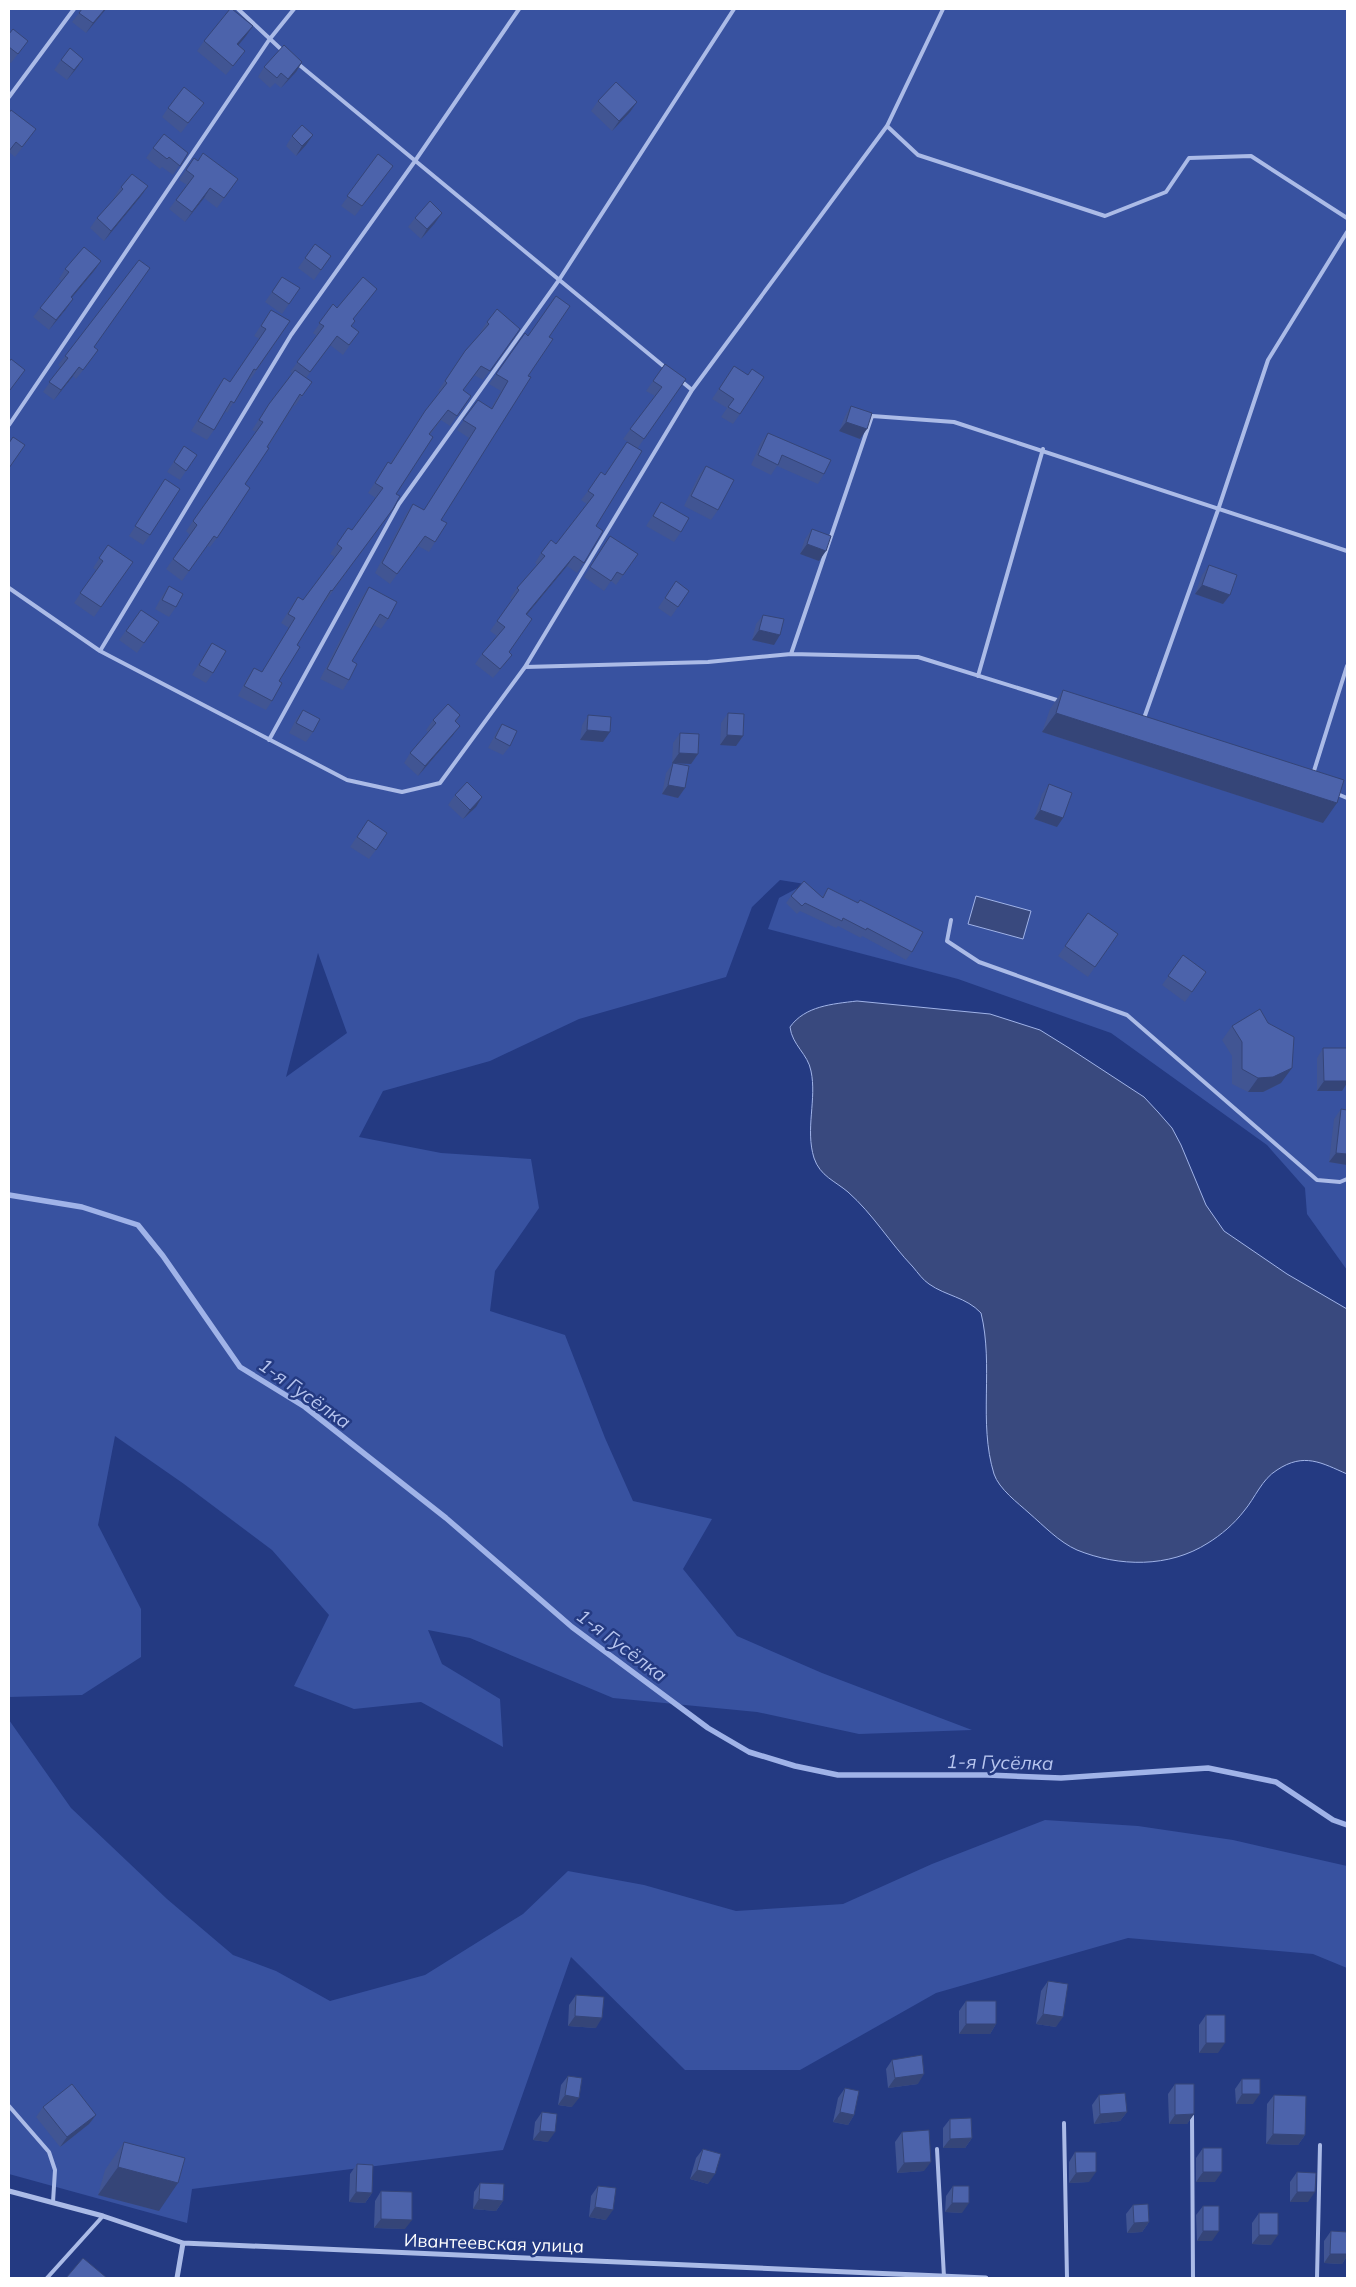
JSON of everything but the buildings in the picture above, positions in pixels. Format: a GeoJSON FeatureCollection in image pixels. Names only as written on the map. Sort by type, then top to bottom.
{"type":"FeatureCollection","features":[{"type":"Feature","properties":{"kind":"street","name":"Ивантеевская улица"},"geometry":{"type":"LineString","coordinates":[[9,2191],[103,2216],[183,2243],[986,2278]]}},
{"type":"Feature","properties":{"kind":"street"},"geometry":{"type":"LineString","coordinates":[[177,2278],[183,2243]]}},
{"type":"Feature","properties":{"kind":"lane"},"geometry":{"type":"LineString","coordinates":[[9,97],[74,9]]}},
{"type":"Feature","properties":{"kind":"lane"},"geometry":{"type":"LineString","coordinates":[[238,9],[285,53]]}},
{"type":"Feature","properties":{"kind":"lane"},"geometry":{"type":"LineString","coordinates":[[9,425],[269,40],[294,9]]}},
{"type":"Feature","properties":{"kind":"lane"},"geometry":{"type":"LineString","coordinates":[[100,651],[291,335],[415,161],[519,9]]}},
{"type":"Feature","properties":{"kind":"lane"},"geometry":{"type":"LineString","coordinates":[[269,740],[399,504],[559,280],[734,9]]}},
{"type":"Feature","properties":{"kind":"lane"},"geometry":{"type":"LineString","coordinates":[[9,588],[100,651],[347,780],[402,792],[440,783],[525,667],[692,390],[887,126],[943,9]]}},
{"type":"Feature","properties":{"kind":"lane"},"geometry":{"type":"LineString","coordinates":[[292,59],[670,372]]}},
{"type":"Feature","properties":{"kind":"lane"},"geometry":{"type":"LineString","coordinates":[[887,126],[918,155],[1105,216],[1166,192],[1190,158],[1251,156],[1347,218]]}},
{"type":"Feature","properties":{"kind":"lane"},"geometry":{"type":"LineString","coordinates":[[1141,727],[1218,510],[1268,360],[1347,232]]}},
{"type":"Feature","properties":{"kind":"lane"},"geometry":{"type":"LineString","coordinates":[[677,378],[692,390]]}},
{"type":"Feature","properties":{"kind":"lane"},"geometry":{"type":"LineString","coordinates":[[792,654],[872,416],[954,422],[1043,449],[1218,510],[1347,551]]}},
{"type":"Feature","properties":{"kind":"lane"},"geometry":{"type":"LineString","coordinates":[[978,676],[1043,449]]}},
{"type":"Feature","properties":{"kind":"lane"},"geometry":{"type":"LineString","coordinates":[[525,667],[708,662],[792,654],[918,657],[1068,704]]}},
{"type":"Feature","properties":{"kind":"lane"},"geometry":{"type":"LineString","coordinates":[[1310,784],[1347,666]]}},
{"type":"Feature","properties":{"kind":"lane"},"geometry":{"type":"LineString","coordinates":[[1329,791],[1347,798]]}},
{"type":"Feature","properties":{"kind":"lane"},"geometry":{"type":"LineString","coordinates":[[951,920],[947,941],[963,952],[979,962],[1127,1015],[1317,1180],[1340,1182],[1347,1178]]}},
{"type":"Feature","properties":{"kind":"lane"},"geometry":{"type":"LineString","coordinates":[[9,2106],[49,2152],[55,2170],[53,2202]]}},
{"type":"Feature","properties":{"kind":"lane"},"geometry":{"type":"LineString","coordinates":[[1192,2116],[1193,2278]]}},
{"type":"Feature","properties":{"kind":"lane"},"geometry":{"type":"LineString","coordinates":[[1064,2123],[1067,2278]]}},
{"type":"Feature","properties":{"kind":"lane"},"geometry":{"type":"LineString","coordinates":[[1317,2278],[1320,2145]]}},
{"type":"Feature","properties":{"kind":"lane"},"geometry":{"type":"LineString","coordinates":[[936,2149],[944,2277]]}},
{"type":"Feature","properties":{"kind":"lane"},"geometry":{"type":"LineString","coordinates":[[47,2278],[103,2216]]}},
{"type":"Feature","properties":{"kind":"shaded area"},"geometry":{"type":"Polygon","coordinates":[[[9,9],[1347,9],[1347,1270],[1307,1214],[1305,1188],[1267,1145],[1111,1033],[958,979],[768,929],[779,898],[805,884],[780,880],[752,907],[726,977],[579,1019],[490,1061],[383,1091],[359,1137],[441,1153],[531,1159],[539,1208],[495,1271],[490,1311],[565,1335],[605,1438],[633,1501],[712,1519],[683,1569],[737,1636],[822,1673],[972,1730],[859,1734],[757,1712],[613,1698],[470,1638],[428,1630],[442,1664],[500,1699],[503,1747],[421,1702],[354,1709],[294,1686],[329,1615],[272,1550],[184,1484],[115,1436],[98,1525],[141,1609],[141,1657],[82,1695],[9,1697],[9,9]],[[318,953],[286,1077],[347,1033],[318,953]]]}},
{"type":"Feature","properties":{"kind":"shaded area"},"geometry":{"type":"Polygon","coordinates":[[[976,896],[1031,911],[1023,939],[968,924],[976,896]]]}},
{"type":"Feature","properties":{"kind":"shaded area"},"geometry":{"type":"Polygon","coordinates":[[[857,1001],[990,1014],[1040,1030],[1144,1097],[1172,1128],[1206,1205],[1224,1231],[1287,1274],[1347,1309],[1347,1474],[1321,1463],[1304,1460],[1296,1461],[1277,1470],[1267,1478],[1240,1516],[1213,1540],[1177,1557],[1144,1562],[1110,1560],[1070,1547],[1009,1495],[996,1480],[989,1454],[986,1414],[985,1333],[981,1313],[969,1303],[929,1284],[857,1201],[824,1174],[814,1158],[811,1136],[813,1092],[811,1071],[807,1059],[791,1033],[790,1027],[796,1020],[811,1010],[857,1001]]]}},
{"type":"Feature","properties":{"kind":"shaded area"},"geometry":{"type":"Polygon","coordinates":[[[9,1720],[71,1808],[167,1899],[233,1955],[276,1971],[330,2001],[425,1975],[523,1914],[568,1871],[644,1885],[736,1911],[843,1904],[932,1864],[1045,1820],[1138,1826],[1233,1840],[1347,1866],[1347,1968],[1313,1954],[1128,1938],[936,1993],[800,2070],[685,2070],[571,1957],[503,2150],[192,2189],[187,2223],[9,2174],[9,1720]]]}},
{"type":"Feature","properties":{"kind":"waterway","name":"1-я Гусёлка"},"geometry":{"type":"LineString","coordinates":[[9,1195],[82,1207],[138,1225],[163,1256],[240,1367],[305,1407],[446,1518],[572,1627],[708,1728],[749,1752],[795,1766],[838,1775],[987,1775],[1061,1778],[1208,1768],[1276,1782],[1333,1820],[1347,1825]]}}]}
